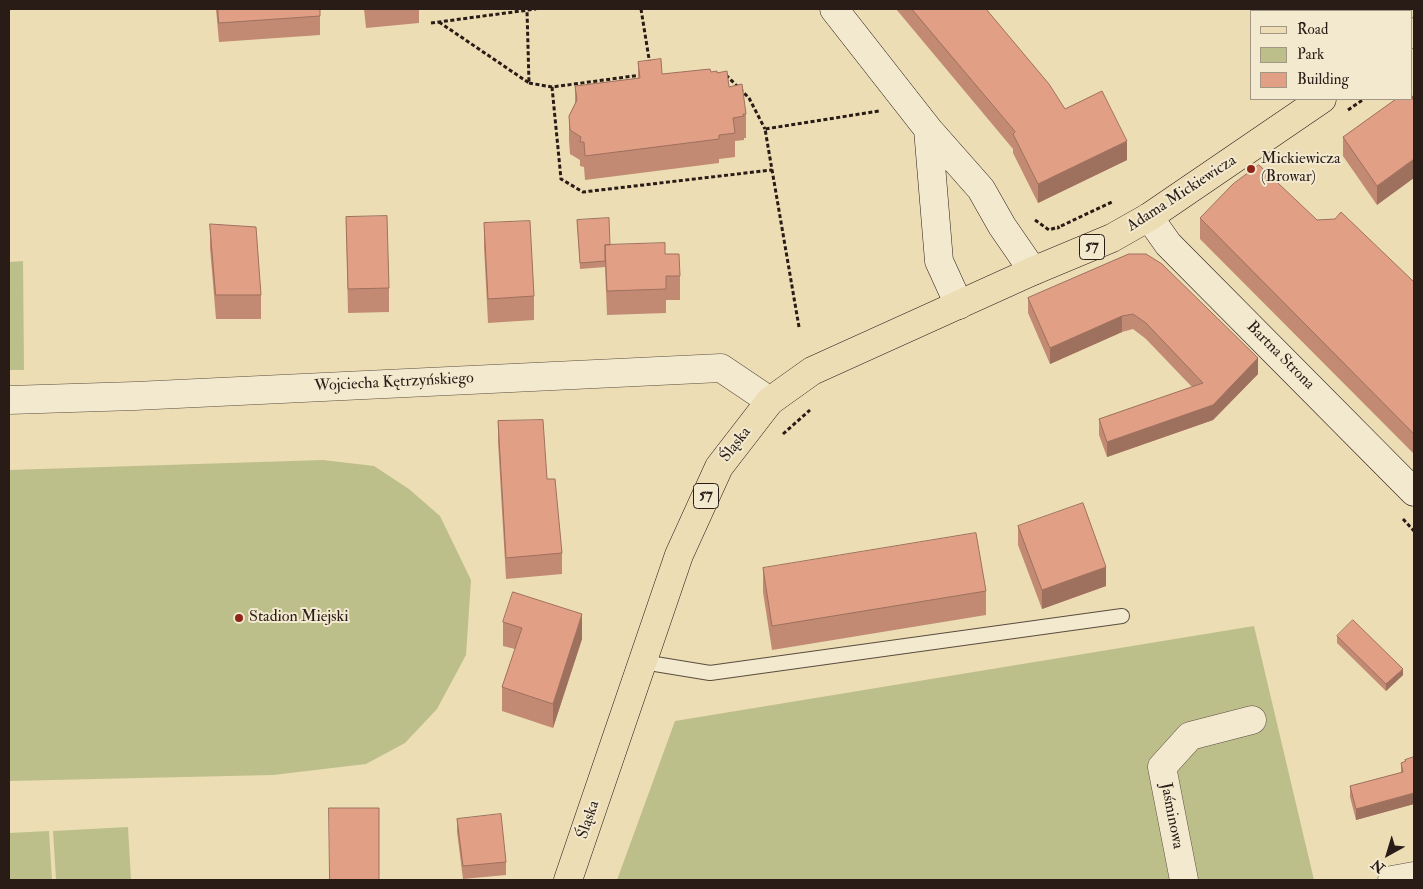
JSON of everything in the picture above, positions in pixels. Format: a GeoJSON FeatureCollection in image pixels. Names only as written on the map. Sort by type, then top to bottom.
{"type":"FeatureCollection","features":[{"type":"Feature","properties":{"kind":"main road","name":"Adama Mickiewicza"},"geometry":{"type":"LineString","coordinates":[[1033,271],[1112,238],[1149,217],[1321,100]]}},
{"type":"Feature","properties":{"kind":"main road","name":"Śląska"},"geometry":{"type":"LineString","coordinates":[[568,880],[679,555],[719,467],[770,402],[812,371],[1033,271]]}},
{"type":"Feature","properties":{"kind":"street"},"geometry":{"type":"LineString","coordinates":[[834,9],[928,129],[981,189],[1002,226],[1033,271]]}},
{"type":"Feature","properties":{"kind":"street"},"geometry":{"type":"LineString","coordinates":[[928,129],[939,262],[959,305]]}},
{"type":"Feature","properties":{"kind":"street","name":"Bartna Strona"},"geometry":{"type":"LineString","coordinates":[[1149,217],[1168,244],[1414,492]]}},
{"type":"Feature","properties":{"kind":"street","name":"Wojciecha Kętrzyńskiego"},"geometry":{"type":"LineString","coordinates":[[9,400],[721,368],[770,402]]}},
{"type":"Feature","properties":{"kind":"street","name":"Jaśminowa"},"geometry":{"type":"LineString","coordinates":[[1184,880],[1162,767],[1190,736],[1252,720]]}},
{"type":"Feature","properties":{"kind":"street"},"geometry":{"type":"LineString","coordinates":[[1392,880],[1414,876]]}},
{"type":"Feature","properties":{"kind":"lane"},"geometry":{"type":"LineString","coordinates":[[642,662],[710,673],[1122,616]]}},
{"type":"Feature","properties":{"kind":"path"},"geometry":{"type":"LineString","coordinates":[[431,23],[536,9]]}},
{"type":"Feature","properties":{"kind":"path"},"geometry":{"type":"LineString","coordinates":[[641,9],[652,74]]}},
{"type":"Feature","properties":{"kind":"path"},"geometry":{"type":"LineString","coordinates":[[527,10],[529,82]]}},
{"type":"Feature","properties":{"kind":"path"},"geometry":{"type":"LineString","coordinates":[[439,22],[529,82],[552,87],[642,75]]}},
{"type":"Feature","properties":{"kind":"path"},"geometry":{"type":"LineString","coordinates":[[724,74],[750,98],[765,129],[799,327]]}},
{"type":"Feature","properties":{"kind":"path"},"geometry":{"type":"LineString","coordinates":[[552,87],[561,178],[583,192],[772,170]]}},
{"type":"Feature","properties":{"kind":"path"},"geometry":{"type":"LineString","coordinates":[[765,129],[887,110]]}},
{"type":"Feature","properties":{"kind":"path"},"geometry":{"type":"LineString","coordinates":[[780,437],[812,408]]}},
{"type":"Feature","properties":{"kind":"green space"},"geometry":{"type":"Polygon","coordinates":[[[23,261],[24,370],[9,370],[9,262],[23,261]]]}},
{"type":"Feature","properties":{"kind":"green space","name":"Stadion Miejski"},"geometry":{"type":"Polygon","coordinates":[[[323,460],[374,466],[409,489],[440,516],[471,580],[466,655],[437,709],[405,743],[366,764],[273,775],[9,781],[9,470],[323,460]]]}},
{"type":"Feature","properties":{"kind":"green space"},"geometry":{"type":"Polygon","coordinates":[[[1254,626],[1314,880],[617,880],[675,721],[1254,626]]]}},
{"type":"Feature","properties":{"kind":"green space"},"geometry":{"type":"Polygon","coordinates":[[[128,827],[131,880],[56,880],[53,831],[128,827]]]}},
{"type":"Feature","properties":{"kind":"green space"},"geometry":{"type":"Polygon","coordinates":[[[49,831],[52,880],[9,880],[9,833],[49,831]]]}},
{"type":"Feature","properties":{"kind":"building"},"geometry":{"type":"Polygon","coordinates":[[[218,9],[320,9],[320,16],[219,23],[218,9]]]}},
{"type":"Feature","properties":{"kind":"building"},"geometry":{"type":"Polygon","coordinates":[[[912,9],[986,9],[1049,84],[1065,109],[1102,91],[1127,141],[1038,184],[1013,134],[1015,132],[912,9]]]}},
{"type":"Feature","properties":{"kind":"building"},"geometry":{"type":"Polygon","coordinates":[[[1312,9],[1355,9],[1354,10],[1310,10],[1312,9]]]}},
{"type":"Feature","properties":{"kind":"building"},"geometry":{"type":"Polygon","coordinates":[[[661,59],[662,74],[710,69],[711,72],[717,71],[717,73],[727,71],[729,87],[742,84],[746,114],[733,118],[735,133],[719,135],[719,139],[585,156],[584,142],[580,142],[581,137],[570,130],[569,116],[577,100],[575,86],[640,78],[638,62],[661,59]]]}},
{"type":"Feature","properties":{"kind":"building"},"geometry":{"type":"Polygon","coordinates":[[[1413,98],[1414,159],[1377,186],[1343,137],[1395,100],[1413,100],[1413,98]]]}},
{"type":"Feature","properties":{"kind":"building"},"geometry":{"type":"Polygon","coordinates":[[[1259,165],[1317,220],[1335,219],[1341,212],[1414,282],[1414,434],[1200,218],[1233,184],[1259,165]]]}},
{"type":"Feature","properties":{"kind":"building"},"geometry":{"type":"Polygon","coordinates":[[[387,216],[389,288],[348,289],[346,217],[387,216]]]}},
{"type":"Feature","properties":{"kind":"building"},"geometry":{"type":"Polygon","coordinates":[[[609,218],[610,245],[605,245],[605,261],[580,263],[577,220],[609,218]]]}},
{"type":"Feature","properties":{"kind":"building"},"geometry":{"type":"Polygon","coordinates":[[[530,221],[534,296],[488,299],[484,223],[530,221]]]}},
{"type":"Feature","properties":{"kind":"building"},"geometry":{"type":"Polygon","coordinates":[[[210,224],[256,227],[261,295],[216,295],[210,224]]]}},
{"type":"Feature","properties":{"kind":"building"},"geometry":{"type":"Polygon","coordinates":[[[665,243],[665,254],[679,254],[680,276],[666,276],[666,289],[607,291],[605,245],[665,243]]]}},
{"type":"Feature","properties":{"kind":"building"},"geometry":{"type":"Polygon","coordinates":[[[1129,254],[1146,254],[1162,264],[1258,358],[1213,405],[1107,442],[1099,419],[1203,383],[1146,323],[1133,314],[1122,316],[1050,348],[1028,298],[1129,254]]]}},
{"type":"Feature","properties":{"kind":"building"},"geometry":{"type":"Polygon","coordinates":[[[543,420],[547,479],[555,479],[562,553],[506,558],[498,421],[543,420]]]}},
{"type":"Feature","properties":{"kind":"building"},"geometry":{"type":"Polygon","coordinates":[[[1083,503],[1106,567],[1042,590],[1018,526],[1083,503]]]}},
{"type":"Feature","properties":{"kind":"building"},"geometry":{"type":"Polygon","coordinates":[[[976,533],[986,591],[772,626],[763,568],[976,533]]]}},
{"type":"Feature","properties":{"kind":"building"},"geometry":{"type":"Polygon","coordinates":[[[513,592],[582,614],[553,704],[502,687],[522,628],[503,622],[513,592]]]}},
{"type":"Feature","properties":{"kind":"building"},"geometry":{"type":"Polygon","coordinates":[[[1353,620],[1403,669],[1386,684],[1337,636],[1353,620]]]}},
{"type":"Feature","properties":{"kind":"building"},"geometry":{"type":"Polygon","coordinates":[[[1414,757],[1414,793],[1356,809],[1350,786],[1403,772],[1401,763],[1414,757]]]}},
{"type":"Feature","properties":{"kind":"building"},"geometry":{"type":"Polygon","coordinates":[[[329,808],[379,808],[379,880],[330,880],[329,808]]]}},
{"type":"Feature","properties":{"kind":"building"},"geometry":{"type":"Polygon","coordinates":[[[501,814],[506,862],[463,866],[457,819],[501,814]]]}},
{"type":"Feature","properties":{"kind":"place","name":"Mickiewicza (Browar)"},"geometry":{"type":"Point","coordinates":[1251,169]}},
{"type":"Feature","properties":{"kind":"place","name":"Stadion Miejski"},"geometry":{"type":"Point","coordinates":[239,618]}}]}
